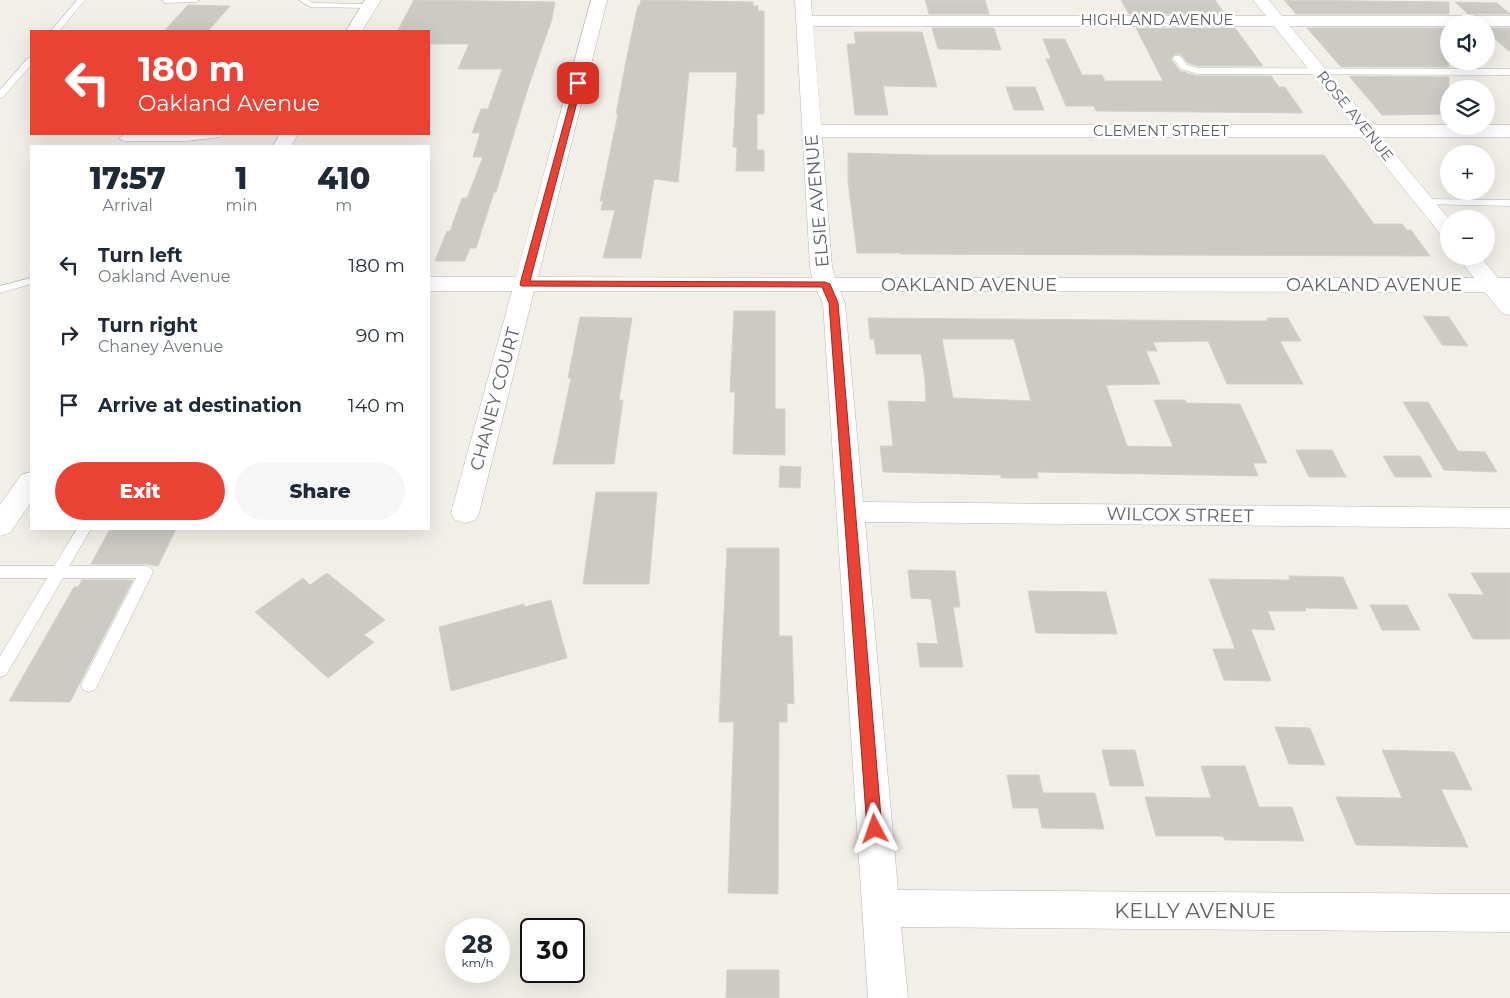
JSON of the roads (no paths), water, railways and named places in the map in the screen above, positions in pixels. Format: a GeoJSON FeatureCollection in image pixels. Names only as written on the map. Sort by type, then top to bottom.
{"type":"FeatureCollection","features":[{"type":"Feature","properties":{"kind":"street","name":"CHANEY COURT"},"geometry":{"type":"LineString","coordinates":[[465,513],[599,0]]}},
{"type":"Feature","properties":{"kind":"street","name":"ROSE AVENUE"},"geometry":{"type":"LineString","coordinates":[[1261,0],[1440,221]]}},
{"type":"Feature","properties":{"kind":"street"},"geometry":{"type":"LineString","coordinates":[[355,30],[371,3]]}},
{"type":"Feature","properties":{"kind":"street","name":"HIGHLAND AVENUE"},"geometry":{"type":"LineString","coordinates":[[804,10],[1278,20],[1510,21]]}},
{"type":"Feature","properties":{"kind":"street","name":"ELSIE AVENUE"},"geometry":{"type":"LineString","coordinates":[[804,10],[821,267],[825,284],[834,303],[888,998]]}},
{"type":"Feature","properties":{"kind":"street","name":"CLEMENT STREET"},"geometry":{"type":"LineString","coordinates":[[812,131],[1510,132]]}},
{"type":"Feature","properties":{"kind":"street"},"geometry":{"type":"LineString","coordinates":[[1478,265],[1500,285],[1510,308]]}},
{"type":"Feature","properties":{"kind":"street","name":"OAKLAND AVENUE"},"geometry":{"type":"LineString","coordinates":[[430,284],[1500,285]]}},
{"type":"Feature","properties":{"kind":"street"},"geometry":{"type":"LineString","coordinates":[[0,526],[30,483]]}},
{"type":"Feature","properties":{"kind":"street","name":"WILCOX STREET"},"geometry":{"type":"LineString","coordinates":[[851,512],[1510,518]]}},
{"type":"Feature","properties":{"kind":"street","name":"KELLY AVENUE"},"geometry":{"type":"LineString","coordinates":[[881,908],[1510,913]]}},
{"type":"Feature","properties":{"kind":"lane"},"geometry":{"type":"LineString","coordinates":[[56,30],[81,0]]}},
{"type":"Feature","properties":{"kind":"lane"},"geometry":{"type":"LineString","coordinates":[[165,1],[196,0]]}},
{"type":"Feature","properties":{"kind":"lane"},"geometry":{"type":"LineString","coordinates":[[303,0],[310,5],[371,3]]}},
{"type":"Feature","properties":{"kind":"lane"},"geometry":{"type":"LineString","coordinates":[[1177,58],[1184,67],[1198,71],[1510,72]]}},
{"type":"Feature","properties":{"kind":"lane"},"geometry":{"type":"LineString","coordinates":[[0,95],[30,61]]}},
{"type":"Feature","properties":{"kind":"lane"},"geometry":{"type":"LineString","coordinates":[[124,138],[186,138],[213,135]]}},
{"type":"Feature","properties":{"kind":"lane"},"geometry":{"type":"LineString","coordinates":[[1424,202],[1510,203]]}},
{"type":"Feature","properties":{"kind":"lane"},"geometry":{"type":"LineString","coordinates":[[0,290],[30,281]]}},
{"type":"Feature","properties":{"kind":"lane"},"geometry":{"type":"LineString","coordinates":[[0,670],[83,530]]}},
{"type":"Feature","properties":{"kind":"lane"},"geometry":{"type":"LineString","coordinates":[[0,572],[146,572],[89,685]]}}]}
